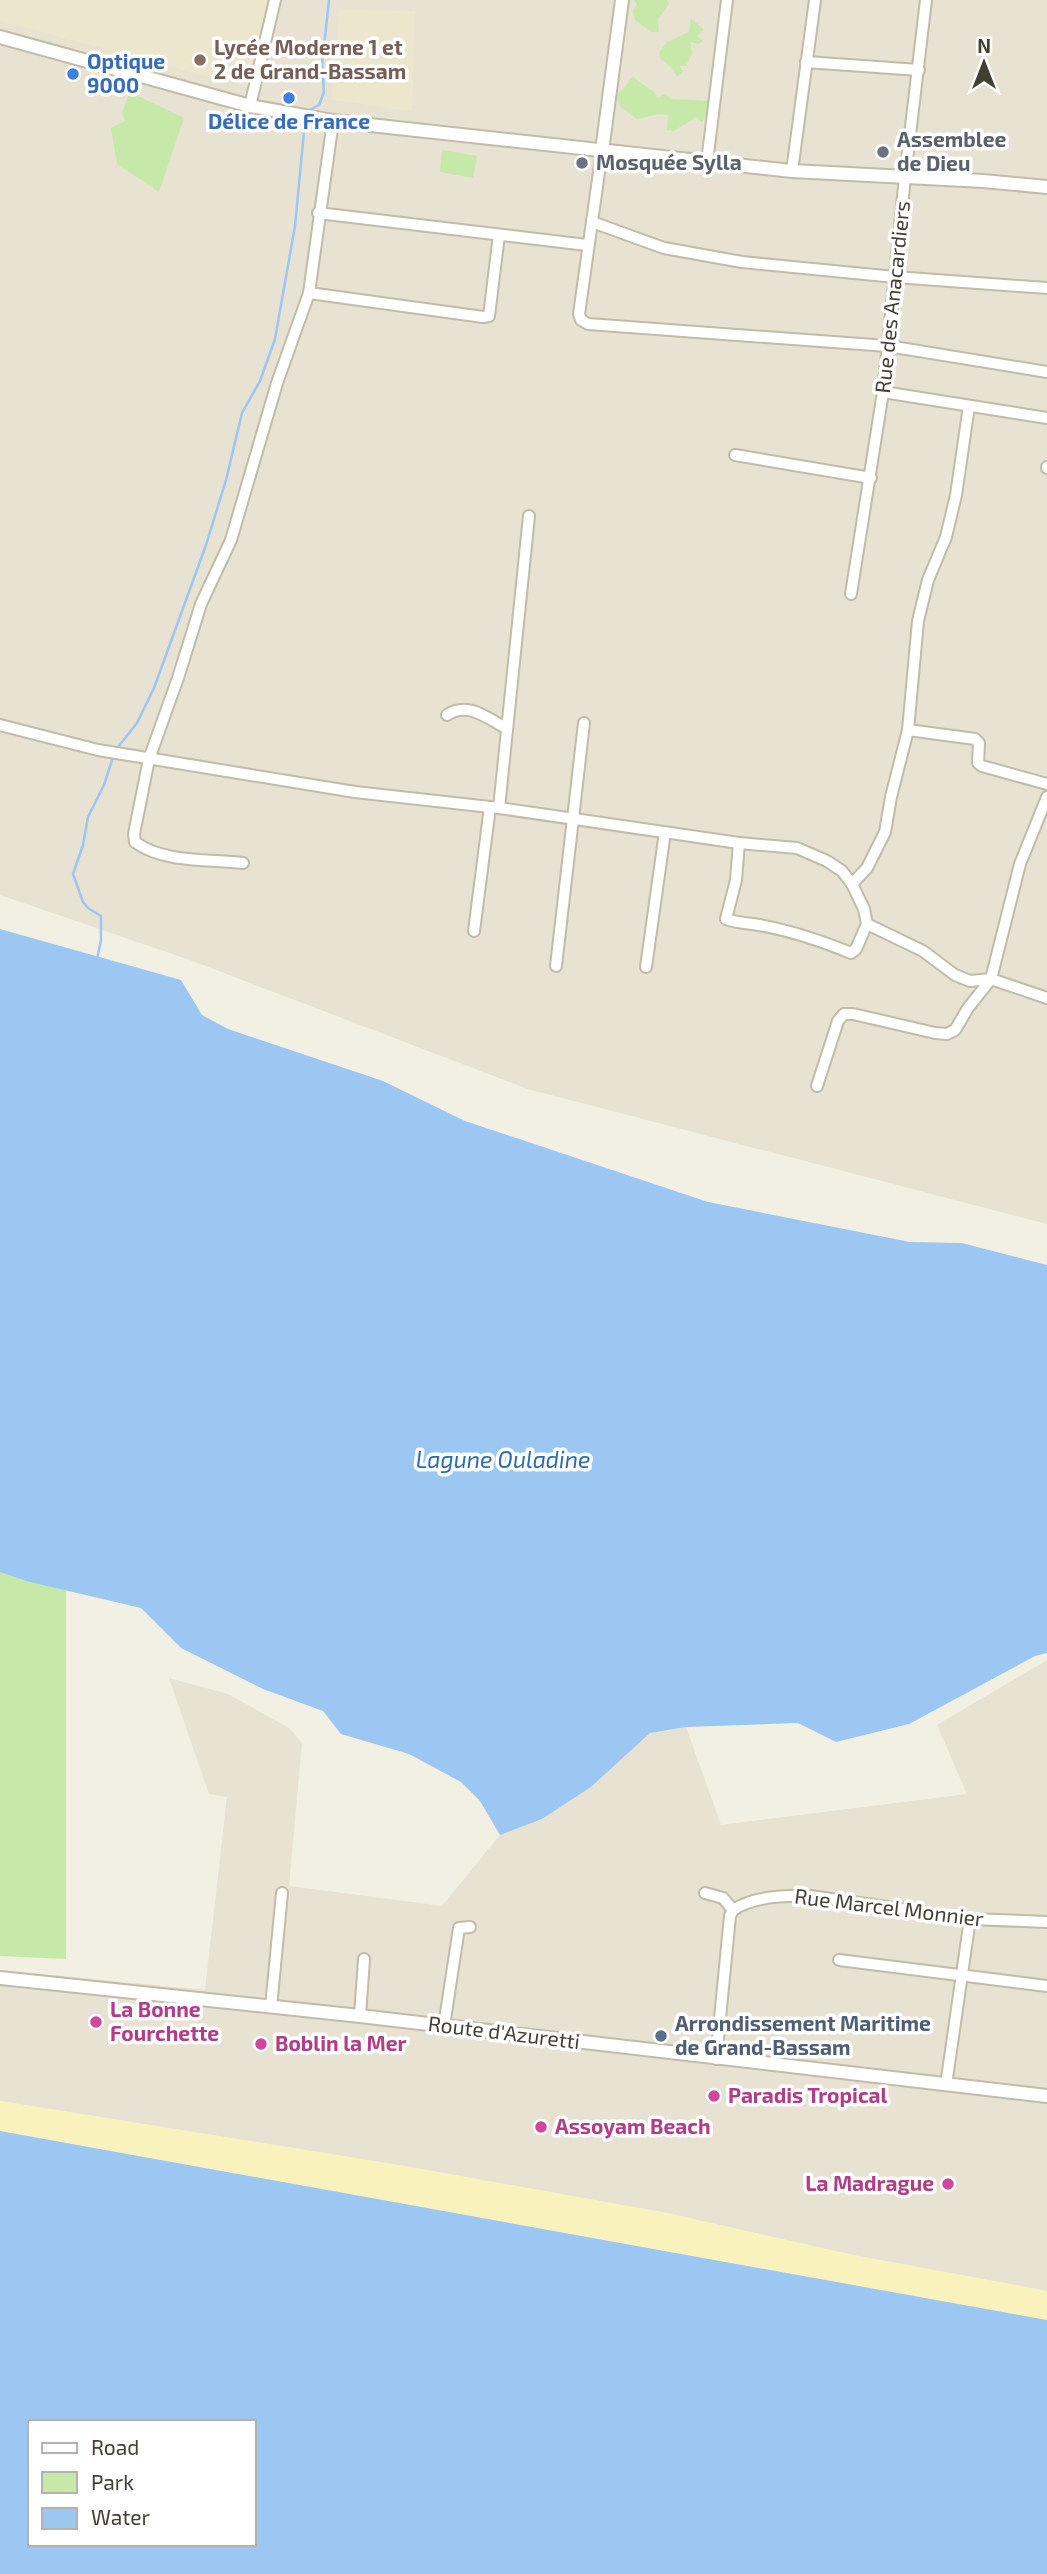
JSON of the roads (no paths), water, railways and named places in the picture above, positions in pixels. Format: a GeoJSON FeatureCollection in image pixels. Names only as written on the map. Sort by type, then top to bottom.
{"type":"FeatureCollection","features":[{"type":"Feature","properties":{"kind":"street"},"geometry":{"type":"LineString","coordinates":[[250,106],[275,0]]}},
{"type":"Feature","properties":{"kind":"street"},"geometry":{"type":"LineString","coordinates":[[622,0],[587,246],[579,314],[581,320],[588,324],[888,346],[1047,372]]}},
{"type":"Feature","properties":{"kind":"street"},"geometry":{"type":"LineString","coordinates":[[707,162],[727,0]]}},
{"type":"Feature","properties":{"kind":"street"},"geometry":{"type":"LineString","coordinates":[[792,171],[815,0]]}},
{"type":"Feature","properties":{"kind":"street","name":"Rue des Anacardiers"},"geometry":{"type":"LineString","coordinates":[[851,594],[883,392],[926,0]]}},
{"type":"Feature","properties":{"kind":"street"},"geometry":{"type":"LineString","coordinates":[[0,37],[250,106],[333,121],[792,171],[1047,187]]}},
{"type":"Feature","properties":{"kind":"street"},"geometry":{"type":"LineString","coordinates":[[806,62],[919,70]]}},
{"type":"Feature","properties":{"kind":"street"},"geometry":{"type":"LineString","coordinates":[[243,863],[168,855],[145,849],[135,842],[134,834],[149,758],[201,604],[234,532],[277,383],[309,293],[318,213],[333,121]]}},
{"type":"Feature","properties":{"kind":"street"},"geometry":{"type":"LineString","coordinates":[[318,213],[587,246]]}},
{"type":"Feature","properties":{"kind":"street"},"geometry":{"type":"LineString","coordinates":[[592,222],[664,248],[742,262],[1047,288]]}},
{"type":"Feature","properties":{"kind":"street"},"geometry":{"type":"LineString","coordinates":[[309,293],[489,316],[499,235]]}},
{"type":"Feature","properties":{"kind":"street"},"geometry":{"type":"LineString","coordinates":[[883,392],[1047,418]]}},
{"type":"Feature","properties":{"kind":"street"},"geometry":{"type":"LineString","coordinates":[[852,884],[867,868],[886,832],[891,797],[908,730],[918,621],[928,580],[946,537],[956,495],[969,406]]}},
{"type":"Feature","properties":{"kind":"street"},"geometry":{"type":"LineString","coordinates":[[736,455],[871,478]]}},
{"type":"Feature","properties":{"kind":"street"},"geometry":{"type":"LineString","coordinates":[[474,931],[506,728],[529,516]]}},
{"type":"Feature","properties":{"kind":"street"},"geometry":{"type":"LineString","coordinates":[[447,715],[456,709],[466,708],[506,728]]}},
{"type":"Feature","properties":{"kind":"street"},"geometry":{"type":"LineString","coordinates":[[556,966],[584,723]]}},
{"type":"Feature","properties":{"kind":"street"},"geometry":{"type":"LineString","coordinates":[[0,725],[98,750],[355,792],[574,817],[739,843],[804,850],[842,871],[852,884],[864,909],[867,924],[856,949],[851,953],[821,941],[726,919],[736,880],[739,843]]}},
{"type":"Feature","properties":{"kind":"street"},"geometry":{"type":"LineString","coordinates":[[908,730],[975,739],[979,743],[978,763],[982,766],[1047,784]]}},
{"type":"Feature","properties":{"kind":"street"},"geometry":{"type":"LineString","coordinates":[[817,1086],[838,1021],[844,1014],[947,1034],[955,1030],[991,979],[1020,864],[1047,797]]}},
{"type":"Feature","properties":{"kind":"street"},"geometry":{"type":"LineString","coordinates":[[646,967],[665,832]]}},
{"type":"Feature","properties":{"kind":"street"},"geometry":{"type":"LineString","coordinates":[[867,924],[923,951],[955,975],[970,981],[991,979],[1047,998]]}},
{"type":"Feature","properties":{"kind":"street"},"geometry":{"type":"LineString","coordinates":[[705,1893],[723,1898],[733,1910],[730,1916],[716,2059]]}},
{"type":"Feature","properties":{"kind":"street"},"geometry":{"type":"LineString","coordinates":[[271,2007],[282,1894]]}},
{"type":"Feature","properties":{"kind":"street","name":"Rue Marcel Monnier"},"geometry":{"type":"LineString","coordinates":[[733,1910],[771,1897],[799,1896],[970,1919],[1047,1922]]}},
{"type":"Feature","properties":{"kind":"street"},"geometry":{"type":"LineString","coordinates":[[946,2085],[970,1919]]}},
{"type":"Feature","properties":{"kind":"street"},"geometry":{"type":"LineString","coordinates":[[444,2026],[459,1928],[470,1927]]}},
{"type":"Feature","properties":{"kind":"street"},"geometry":{"type":"LineString","coordinates":[[360,2016],[365,1959]]}},
{"type":"Feature","properties":{"kind":"street"},"geometry":{"type":"LineString","coordinates":[[839,1960],[1047,1986]]}},
{"type":"Feature","properties":{"kind":"street","name":"Route d'Azuretti"},"geometry":{"type":"LineString","coordinates":[[0,1978],[360,2016],[1047,2096]]}},
{"type":"Feature","properties":{"kind":"water","name":"Lagune Ouladine"},"geometry":{"type":"Polygon","coordinates":[[[0,929],[181,980],[202,1015],[228,1029],[383,1081],[465,1121],[708,1202],[910,1242],[962,1243],[1047,1265],[1047,1653],[1035,1656],[909,1724],[836,1742],[798,1723],[686,1727],[650,1733],[591,1787],[542,1819],[500,1835],[480,1801],[461,1782],[409,1754],[341,1734],[323,1711],[263,1689],[181,1648],[141,1608],[26,1581],[0,1572],[0,929]]]}},
{"type":"Feature","properties":{"kind":"water"},"geometry":{"type":"Polygon","coordinates":[[[0,2131],[1047,2320],[1047,2574],[0,2574],[0,2131]]]}},
{"type":"Feature","properties":{"kind":"waterway"},"geometry":{"type":"LineString","coordinates":[[308,111],[319,105],[324,92],[322,65],[329,0]]}},
{"type":"Feature","properties":{"kind":"waterway"},"geometry":{"type":"LineString","coordinates":[[115,751],[137,723],[154,688],[206,545],[226,480],[242,413],[260,381],[275,339],[295,226],[305,121]]}},
{"type":"Feature","properties":{"kind":"waterway"},"geometry":{"type":"LineString","coordinates":[[97,959],[101,940],[101,916],[83,902],[73,874],[83,845],[88,817],[104,785],[113,757]]}},
{"type":"Feature","properties":{"kind":"place","name":"Lycée Moderne 1 et 2 de Grand-Bassam"},"geometry":{"type":"Point","coordinates":[200,60]}},
{"type":"Feature","properties":{"kind":"place","name":"Optique 9000"},"geometry":{"type":"Point","coordinates":[73,74]}},
{"type":"Feature","properties":{"kind":"place","name":"Délice de France"},"geometry":{"type":"Point","coordinates":[289,98]}},
{"type":"Feature","properties":{"kind":"place","name":"Assemblee de Dieu"},"geometry":{"type":"Point","coordinates":[883,152]}},
{"type":"Feature","properties":{"kind":"place","name":"Mosquée Sylla"},"geometry":{"type":"Point","coordinates":[582,163]}},
{"type":"Feature","properties":{"kind":"place","name":"La Bonne Fourchette"},"geometry":{"type":"Point","coordinates":[96,2022]}},
{"type":"Feature","properties":{"kind":"place","name":"Arrondissement Maritime de Grand-Bassam"},"geometry":{"type":"Point","coordinates":[661,2036]}},
{"type":"Feature","properties":{"kind":"place","name":"Boblin la Mer"},"geometry":{"type":"Point","coordinates":[261,2044]}},
{"type":"Feature","properties":{"kind":"place","name":"Paradis Tropical"},"geometry":{"type":"Point","coordinates":[714,2096]}},
{"type":"Feature","properties":{"kind":"place","name":"Assoyam Beach"},"geometry":{"type":"Point","coordinates":[541,2127]}},
{"type":"Feature","properties":{"kind":"place","name":"La Madrague"},"geometry":{"type":"Point","coordinates":[948,2184]}}]}
